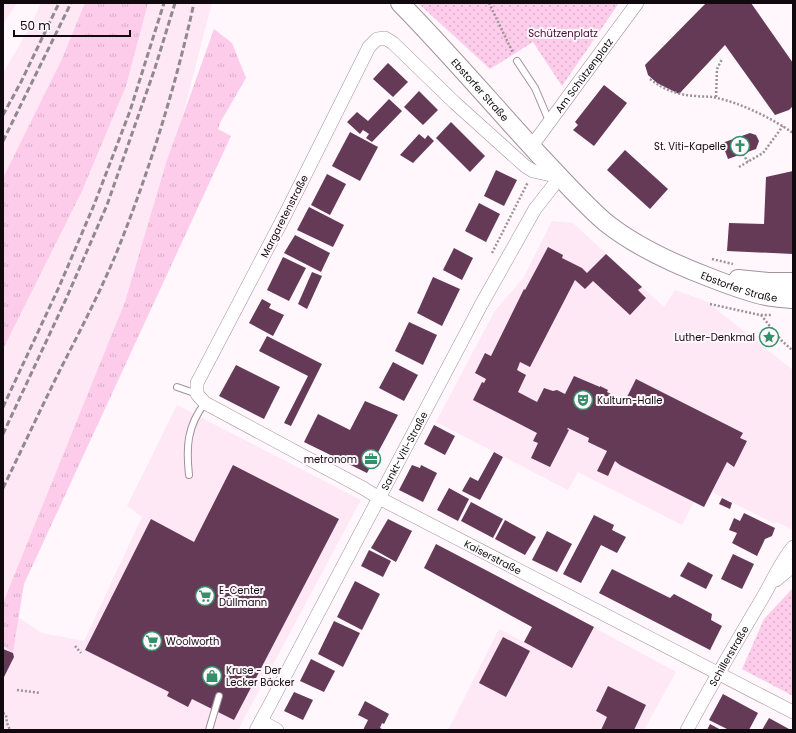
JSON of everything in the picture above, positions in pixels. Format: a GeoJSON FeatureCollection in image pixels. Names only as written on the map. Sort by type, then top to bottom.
{"type":"FeatureCollection","features":[{"type":"Feature","properties":{"kind":"main road","name":"Ebstorfer Straße"},"geometry":{"type":"LineString","coordinates":[[400,3],[427,30],[531,147],[584,202],[606,222],[628,238],[687,269],[734,287],[767,296],[793,299]]}},
{"type":"Feature","properties":{"kind":"main road","name":"Ebstorfer Straße"},"geometry":{"type":"LineString","coordinates":[[687,269],[736,279],[768,282],[793,282]]}},
{"type":"Feature","properties":{"kind":"street","name":"Am Schützenplatz"},"geometry":{"type":"LineString","coordinates":[[531,147],[636,3]]}},
{"type":"Feature","properties":{"kind":"street","name":"Margaretenstraße"},"geometry":{"type":"LineString","coordinates":[[201,399],[197,382],[285,215],[369,47],[377,39],[385,38],[393,43],[496,140],[525,166],[533,171]]}},
{"type":"Feature","properties":{"kind":"street"},"geometry":{"type":"LineString","coordinates":[[533,171],[560,177]]}},
{"type":"Feature","properties":{"kind":"street","name":"Sankt-Viti-Straße"},"geometry":{"type":"LineString","coordinates":[[258,726],[481,305],[535,209],[560,177]]}},
{"type":"Feature","properties":{"kind":"street","name":"Kaiserstraße"},"geometry":{"type":"LineString","coordinates":[[201,399],[379,498],[793,712]]}},
{"type":"Feature","properties":{"kind":"street","name":"Schillerstraße"},"geometry":{"type":"LineString","coordinates":[[687,730],[718,673],[787,554],[793,547]]}},
{"type":"Feature","properties":{"kind":"street","name":"Schillerstraße"},"geometry":{"type":"LineString","coordinates":[[771,583],[793,566]]}},
{"type":"Feature","properties":{"kind":"street"},"geometry":{"type":"LineString","coordinates":[[258,726],[277,730]]}},
{"type":"Feature","properties":{"kind":"lane"},"geometry":{"type":"LineString","coordinates":[[517,61],[535,88],[550,122]]}},
{"type":"Feature","properties":{"kind":"lane"},"geometry":{"type":"LineString","coordinates":[[177,387],[201,399],[188,440],[187,453],[189,475]]}},
{"type":"Feature","properties":{"kind":"lane"},"geometry":{"type":"LineString","coordinates":[[209,730],[219,696]]}},
{"type":"Feature","properties":{"kind":"path"},"geometry":{"type":"LineString","coordinates":[[489,3],[517,61]]}},
{"type":"Feature","properties":{"kind":"path"},"geometry":{"type":"LineString","coordinates":[[716,97],[717,70],[722,59]]}},
{"type":"Feature","properties":{"kind":"path"},"geometry":{"type":"LineString","coordinates":[[650,79],[661,88],[679,94],[716,97],[758,113],[793,133]]}},
{"type":"Feature","properties":{"kind":"path"},"geometry":{"type":"LineString","coordinates":[[739,167],[763,153],[783,126]]}},
{"type":"Feature","properties":{"kind":"path"},"geometry":{"type":"LineString","coordinates":[[743,154],[748,162]]}},
{"type":"Feature","properties":{"kind":"path"},"geometry":{"type":"LineString","coordinates":[[492,254],[533,171]]}},
{"type":"Feature","properties":{"kind":"path"},"geometry":{"type":"LineString","coordinates":[[710,259],[738,265]]}},
{"type":"Feature","properties":{"kind":"path"},"geometry":{"type":"LineString","coordinates":[[710,304],[760,315],[774,315]]}},
{"type":"Feature","properties":{"kind":"path"},"geometry":{"type":"LineString","coordinates":[[760,315],[781,340],[793,351]]}},
{"type":"Feature","properties":{"kind":"path"},"geometry":{"type":"LineString","coordinates":[[75,646],[81,653]]}},
{"type":"Feature","properties":{"kind":"path"},"geometry":{"type":"LineString","coordinates":[[17,690],[40,693]]}},
{"type":"Feature","properties":{"kind":"path"},"geometry":{"type":"LineString","coordinates":[[3,713],[6,714],[7,723],[10,730]]}},
{"type":"Feature","properties":{"kind":"shaded area"},"geometry":{"type":"Polygon","coordinates":[[[3,3],[17,3],[3,24],[3,3]]]}},
{"type":"Feature","properties":{"kind":"shaded area"},"geometry":{"type":"Polygon","coordinates":[[[41,3],[212,3],[168,172],[151,248],[3,607],[3,73],[30,27],[41,3]]]}},
{"type":"Feature","properties":{"kind":"shaded area"},"geometry":{"type":"Polygon","coordinates":[[[552,221],[573,223],[664,307],[675,290],[706,301],[793,370],[793,528],[791,529],[777,522],[775,524],[712,492],[704,507],[694,502],[682,525],[578,472],[568,490],[436,422],[494,312],[524,277],[552,221]]]}},
{"type":"Feature","properties":{"kind":"shaded area"},"geometry":{"type":"Polygon","coordinates":[[[177,405],[361,500],[238,730],[3,730],[3,607],[42,633],[84,641],[142,517],[127,506],[177,405]]]}},
{"type":"Feature","properties":{"kind":"shaded area"},"geometry":{"type":"Polygon","coordinates":[[[545,601],[676,672],[644,730],[448,730],[499,629],[524,642],[545,601]]]}},
{"type":"Feature","properties":{"kind":"green space"},"geometry":{"type":"Polygon","coordinates":[[[85,3],[148,3],[126,86],[82,191],[3,349],[3,178],[62,59],[85,3]]]}},
{"type":"Feature","properties":{"kind":"green space","name":"Schützenplatz"},"geometry":{"type":"Polygon","coordinates":[[[418,3],[619,3],[562,86],[533,42],[490,69],[418,3]]]}},
{"type":"Feature","properties":{"kind":"green space"},"geometry":{"type":"Polygon","coordinates":[[[214,29],[232,43],[246,78],[221,121],[218,129],[231,136],[24,584],[13,652],[3,646],[3,603],[125,302],[166,163],[214,29]]]}},
{"type":"Feature","properties":{"kind":"green space"},"geometry":{"type":"Polygon","coordinates":[[[793,588],[793,696],[742,669],[764,619],[793,588]]]}},
{"type":"Feature","properties":{"kind":"building"},"geometry":{"type":"Polygon","coordinates":[[[706,3],[751,3],[793,63],[793,106],[789,110],[775,115],[725,45],[679,94],[657,83],[648,75],[645,65],[706,3]]]}},
{"type":"Feature","properties":{"kind":"building"},"geometry":{"type":"Polygon","coordinates":[[[388,63],[408,82],[393,97],[373,79],[388,63]]]}},
{"type":"Feature","properties":{"kind":"building"},"geometry":{"type":"Polygon","coordinates":[[[604,85],[627,103],[594,146],[573,130],[578,125],[575,122],[604,85]]]}},
{"type":"Feature","properties":{"kind":"building"},"geometry":{"type":"Polygon","coordinates":[[[419,91],[438,110],[423,125],[404,107],[419,91]]]}},
{"type":"Feature","properties":{"kind":"building"},"geometry":{"type":"Polygon","coordinates":[[[389,99],[402,111],[372,142],[366,138],[369,134],[363,130],[360,134],[347,122],[357,112],[368,121],[389,99]]]}},
{"type":"Feature","properties":{"kind":"building"},"geometry":{"type":"Polygon","coordinates":[[[451,122],[485,156],[470,172],[436,138],[451,122]]]}},
{"type":"Feature","properties":{"kind":"building"},"geometry":{"type":"Polygon","coordinates":[[[350,132],[378,147],[360,181],[332,166],[350,132]]]}},
{"type":"Feature","properties":{"kind":"building","name":"St. Viti-Kapelle"},"geometry":{"type":"Polygon","coordinates":[[[750,133],[756,135],[759,141],[756,149],[728,159],[722,143],[750,133]]]}},
{"type":"Feature","properties":{"kind":"building"},"geometry":{"type":"Polygon","coordinates":[[[419,134],[425,139],[428,135],[434,141],[413,163],[400,155],[419,134]]]}},
{"type":"Feature","properties":{"kind":"building"},"geometry":{"type":"Polygon","coordinates":[[[625,150],[668,189],[650,209],[607,170],[625,150]]]}},
{"type":"Feature","properties":{"kind":"building"},"geometry":{"type":"Polygon","coordinates":[[[496,170],[517,180],[504,206],[484,196],[496,170]]]}},
{"type":"Feature","properties":{"kind":"building"},"geometry":{"type":"Polygon","coordinates":[[[793,171],[793,254],[727,251],[729,223],[764,224],[766,177],[793,171]]]}},
{"type":"Feature","properties":{"kind":"building"},"geometry":{"type":"Polygon","coordinates":[[[327,174],[346,184],[330,215],[311,205],[327,174]]]}},
{"type":"Feature","properties":{"kind":"building"},"geometry":{"type":"Polygon","coordinates":[[[479,203],[500,214],[486,242],[465,231],[479,203]]]}},
{"type":"Feature","properties":{"kind":"building"},"geometry":{"type":"Polygon","coordinates":[[[309,207],[344,225],[333,247],[297,230],[309,207]]]}},
{"type":"Feature","properties":{"kind":"building"},"geometry":{"type":"Polygon","coordinates":[[[295,235],[330,253],[321,272],[284,253],[295,235]]]}},
{"type":"Feature","properties":{"kind":"building"},"geometry":{"type":"Polygon","coordinates":[[[548,247],[563,255],[562,258],[582,268],[587,273],[606,254],[642,287],[638,290],[646,298],[630,315],[593,281],[585,289],[575,280],[530,367],[520,362],[517,370],[526,375],[518,392],[537,402],[544,388],[553,391],[557,390],[565,394],[574,376],[600,386],[608,390],[607,392],[625,401],[636,379],[743,433],[740,438],[747,441],[734,467],[727,462],[704,507],[620,465],[615,461],[608,476],[597,471],[607,451],[588,442],[589,438],[568,428],[567,429],[569,430],[550,467],[531,458],[538,443],[533,441],[537,433],[473,400],[482,382],[484,383],[486,379],[475,373],[485,353],[491,356],[524,289],[525,290],[548,247]]]}},
{"type":"Feature","properties":{"kind":"building"},"geometry":{"type":"Polygon","coordinates":[[[454,248],[473,258],[462,280],[443,270],[454,248]]]}},
{"type":"Feature","properties":{"kind":"building"},"geometry":{"type":"Polygon","coordinates":[[[283,257],[306,268],[289,301],[267,290],[283,257]]]}},
{"type":"Feature","properties":{"kind":"building"},"geometry":{"type":"Polygon","coordinates":[[[312,272],[322,276],[307,309],[298,304],[312,272]]]}},
{"type":"Feature","properties":{"kind":"building"},"geometry":{"type":"Polygon","coordinates":[[[433,277],[460,289],[442,326],[417,313],[433,277]]]}},
{"type":"Feature","properties":{"kind":"building"},"geometry":{"type":"Polygon","coordinates":[[[262,299],[271,304],[269,308],[284,315],[273,336],[249,323],[262,299]]]}},
{"type":"Feature","properties":{"kind":"building"},"geometry":{"type":"Polygon","coordinates":[[[409,322],[437,335],[423,365],[395,351],[409,322]]]}},
{"type":"Feature","properties":{"kind":"building"},"geometry":{"type":"Polygon","coordinates":[[[267,336],[322,364],[291,426],[284,423],[308,376],[259,351],[267,336]]]}},
{"type":"Feature","properties":{"kind":"building"},"geometry":{"type":"Polygon","coordinates":[[[393,362],[418,375],[404,401],[379,388],[393,362]]]}},
{"type":"Feature","properties":{"kind":"building"},"geometry":{"type":"Polygon","coordinates":[[[236,365],[280,387],[264,419],[219,396],[236,365]]]}},
{"type":"Feature","properties":{"kind":"building"},"geometry":{"type":"Polygon","coordinates":[[[365,401],[398,415],[367,473],[304,442],[318,414],[350,430],[365,401]]]}},
{"type":"Feature","properties":{"kind":"building"},"geometry":{"type":"Polygon","coordinates":[[[434,425],[455,436],[445,455],[424,444],[434,425]]]}},
{"type":"Feature","properties":{"kind":"building"},"geometry":{"type":"Polygon","coordinates":[[[494,452],[503,457],[480,500],[462,491],[470,477],[478,481],[494,452]]]}},
{"type":"Feature","properties":{"kind":"building","name":"E-Center Düllmann"},"geometry":{"type":"Polygon","coordinates":[[[233,465],[339,519],[234,720],[192,699],[188,707],[167,696],[169,692],[85,650],[151,519],[194,542],[233,465]]]}},
{"type":"Feature","properties":{"kind":"building"},"geometry":{"type":"Polygon","coordinates":[[[412,465],[420,468],[421,465],[437,473],[423,502],[399,490],[412,465]]]}},
{"type":"Feature","properties":{"kind":"building"},"geometry":{"type":"Polygon","coordinates":[[[449,488],[469,499],[458,521],[437,510],[449,488]]]}},
{"type":"Feature","properties":{"kind":"building"},"geometry":{"type":"Polygon","coordinates":[[[722,498],[732,503],[730,509],[719,504],[722,498]]]}},
{"type":"Feature","properties":{"kind":"building"},"geometry":{"type":"Polygon","coordinates":[[[471,502],[503,519],[493,538],[461,521],[471,502]]]}},
{"type":"Feature","properties":{"kind":"building"},"geometry":{"type":"Polygon","coordinates":[[[744,513],[775,528],[772,536],[765,539],[757,556],[732,543],[737,533],[729,530],[734,518],[740,521],[744,513]]]}},
{"type":"Feature","properties":{"kind":"building"},"geometry":{"type":"Polygon","coordinates":[[[594,515],[614,525],[612,530],[626,537],[617,553],[601,545],[581,583],[563,574],[594,515]]]}},
{"type":"Feature","properties":{"kind":"building"},"geometry":{"type":"Polygon","coordinates":[[[388,519],[412,531],[396,562],[371,548],[388,519]]]}},
{"type":"Feature","properties":{"kind":"building"},"geometry":{"type":"Polygon","coordinates":[[[505,520],[536,537],[525,555],[495,539],[505,520]]]}},
{"type":"Feature","properties":{"kind":"building"},"geometry":{"type":"Polygon","coordinates":[[[547,531],[572,544],[557,572],[532,560],[547,531]]]}},
{"type":"Feature","properties":{"kind":"building"},"geometry":{"type":"Polygon","coordinates":[[[436,544],[594,627],[572,668],[524,642],[532,627],[424,568],[436,544]]]}},
{"type":"Feature","properties":{"kind":"building"},"geometry":{"type":"Polygon","coordinates":[[[369,550],[391,561],[383,577],[361,566],[369,550]]]}},
{"type":"Feature","properties":{"kind":"building"},"geometry":{"type":"Polygon","coordinates":[[[733,554],[754,564],[742,589],[721,579],[733,554]]]}},
{"type":"Feature","properties":{"kind":"building"},"geometry":{"type":"Polygon","coordinates":[[[688,562],[713,575],[706,589],[680,576],[688,562]]]}},
{"type":"Feature","properties":{"kind":"building"},"geometry":{"type":"Polygon","coordinates":[[[612,569],[670,598],[674,594],[712,614],[711,620],[722,626],[710,650],[599,593],[612,569]]]}},
{"type":"Feature","properties":{"kind":"building"},"geometry":{"type":"Polygon","coordinates":[[[355,581],[380,594],[362,630],[337,617],[355,581]]]}},
{"type":"Feature","properties":{"kind":"building"},"geometry":{"type":"Polygon","coordinates":[[[334,621],[360,633],[343,667],[318,654],[334,621]]]}},
{"type":"Feature","properties":{"kind":"building"},"geometry":{"type":"Polygon","coordinates":[[[503,637],[530,651],[506,697],[479,683],[503,637]]]}},
{"type":"Feature","properties":{"kind":"building"},"geometry":{"type":"Polygon","coordinates":[[[3,649],[13,653],[14,657],[3,679],[3,649]]]}},
{"type":"Feature","properties":{"kind":"building"},"geometry":{"type":"Polygon","coordinates":[[[311,659],[335,671],[324,692],[300,681],[311,659]]]}},
{"type":"Feature","properties":{"kind":"building"},"geometry":{"type":"Polygon","coordinates":[[[608,686],[646,705],[634,730],[601,730],[607,717],[596,711],[608,686]]]}},
{"type":"Feature","properties":{"kind":"building"},"geometry":{"type":"Polygon","coordinates":[[[294,692],[313,700],[303,720],[284,711],[294,692]]]}},
{"type":"Feature","properties":{"kind":"building"},"geometry":{"type":"Polygon","coordinates":[[[723,694],[758,713],[749,730],[729,730],[709,720],[723,694]]]}},
{"type":"Feature","properties":{"kind":"building"},"geometry":{"type":"Polygon","coordinates":[[[365,701],[389,714],[384,724],[382,723],[380,728],[384,730],[363,730],[368,720],[358,715],[365,701]]]}},
{"type":"Feature","properties":{"kind":"building"},"geometry":{"type":"Polygon","coordinates":[[[769,718],[789,729],[762,730],[769,718]]]}},
{"type":"Feature","properties":{"kind":"building"},"geometry":{"type":"Polygon","coordinates":[[[710,724],[721,730],[707,730],[710,724]]]}},
{"type":"Feature","properties":{"kind":"railway"},"geometry":{"type":"LineString","coordinates":[[3,115],[21,82],[59,3]]}},
{"type":"Feature","properties":{"kind":"railway"},"geometry":{"type":"LineString","coordinates":[[3,141],[71,3]]}},
{"type":"Feature","properties":{"kind":"railway"},"geometry":{"type":"LineString","coordinates":[[3,407],[59,287],[94,205],[130,111],[164,3]]}},
{"type":"Feature","properties":{"kind":"railway"},"geometry":{"type":"LineString","coordinates":[[3,434],[66,299],[107,205],[155,68],[175,3]]}},
{"type":"Feature","properties":{"kind":"railway"},"geometry":{"type":"LineString","coordinates":[[3,488],[116,254],[150,161],[170,99],[194,3]]}},
{"type":"Feature","properties":{"kind":"place","name":"St. Viti-Kapelle"},"geometry":{"type":"Point","coordinates":[740,146]}},
{"type":"Feature","properties":{"kind":"place","name":"Luther-Denkmal"},"geometry":{"type":"Point","coordinates":[769,337]}},
{"type":"Feature","properties":{"kind":"place","name":"Kulturn-Halle"},"geometry":{"type":"Point","coordinates":[583,400]}},
{"type":"Feature","properties":{"kind":"place","name":"metronom"},"geometry":{"type":"Point","coordinates":[371,459]}},
{"type":"Feature","properties":{"kind":"place","name":"E-Center Düllmann"},"geometry":{"type":"Point","coordinates":[205,596]}},
{"type":"Feature","properties":{"kind":"place","name":"Woolworth"},"geometry":{"type":"Point","coordinates":[152,641]}},
{"type":"Feature","properties":{"kind":"place","name":"Kruse - Der Lecker Bäcker"},"geometry":{"type":"Point","coordinates":[212,676]}}]}
